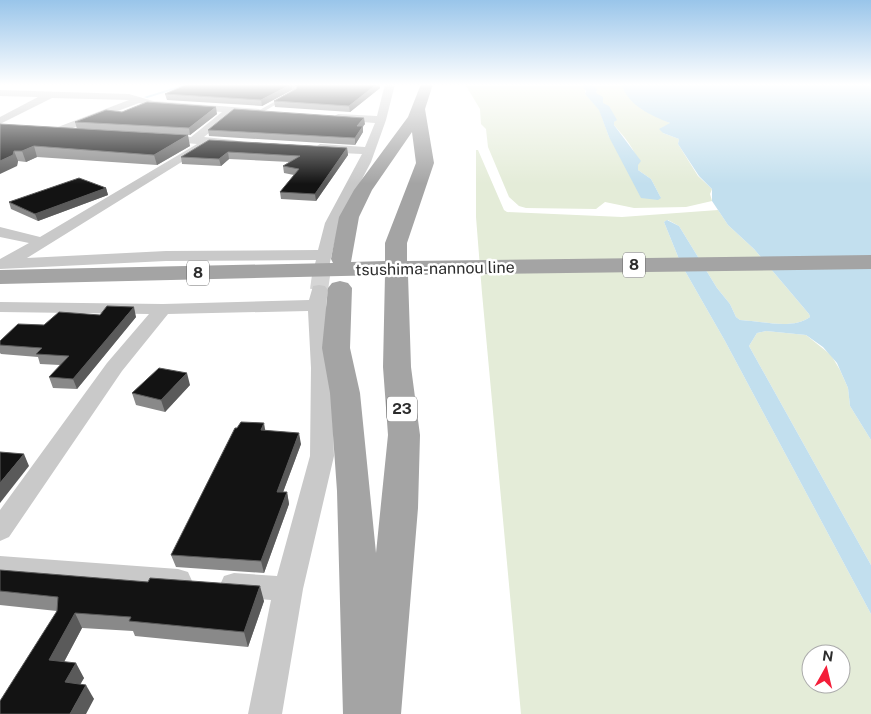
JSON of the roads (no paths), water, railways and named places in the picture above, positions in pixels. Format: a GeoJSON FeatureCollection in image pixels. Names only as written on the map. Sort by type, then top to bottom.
{"type":"FeatureCollection","features":[{"type":"Feature","properties":{"kind":"main road"},"geometry":{"type":"LineString","coordinates":[[365,714],[354,491],[345,393],[336,348],[327,278],[349,217],[363,190],[410,117]]}},
{"type":"Feature","properties":{"kind":"main road","name":"23"},"geometry":{"type":"LineString","coordinates":[[378,714],[400,508],[404,435],[397,366],[396,243],[425,163],[420,133],[421,117]]}},
{"type":"Feature","properties":{"kind":"main road","name":"tsushima-nannou line"},"geometry":{"type":"LineString","coordinates":[[2,269],[397,268],[871,262]]}},
{"type":"Feature","properties":{"kind":"street"},"geometry":{"type":"LineString","coordinates":[[82,134],[49,132],[90,117]]}},
{"type":"Feature","properties":{"kind":"street"},"geometry":{"type":"LineString","coordinates":[[194,140],[222,117]]}},
{"type":"Feature","properties":{"kind":"street"},"geometry":{"type":"LineString","coordinates":[[265,714],[288,590],[322,456],[321,368],[332,224],[361,169],[382,120],[344,117]]}},
{"type":"Feature","properties":{"kind":"street"},"geometry":{"type":"LineString","coordinates":[[147,137],[249,144]]}},
{"type":"Feature","properties":{"kind":"street"},"geometry":{"type":"LineString","coordinates":[[2,269],[209,141]]}},
{"type":"Feature","properties":{"kind":"street"},"geometry":{"type":"LineString","coordinates":[[308,147],[368,151]]}},
{"type":"Feature","properties":{"kind":"street"},"geometry":{"type":"LineString","coordinates":[[0,232],[43,242]]}},
{"type":"Feature","properties":{"kind":"street"},"geometry":{"type":"LineString","coordinates":[[2,269],[166,256],[327,278]]}},
{"type":"Feature","properties":{"kind":"street"},"geometry":{"type":"LineString","coordinates":[[0,307],[162,308],[327,278]]}},
{"type":"Feature","properties":{"kind":"street"},"geometry":{"type":"LineString","coordinates":[[0,530],[114,368],[162,308]]}},
{"type":"Feature","properties":{"kind":"street"},"geometry":{"type":"LineString","coordinates":[[0,568],[288,590]]}},
{"type":"Feature","properties":{"kind":"water"},"geometry":{"type":"Polygon","coordinates":[[[602,117],[615,117],[617,120],[614,122],[614,125],[641,161],[638,165],[638,170],[651,179],[661,198],[658,200],[641,198],[609,137],[602,117]]]}},
{"type":"Feature","properties":{"kind":"water"},"geometry":{"type":"Polygon","coordinates":[[[658,117],[871,117],[871,440],[850,406],[848,388],[837,363],[823,347],[806,335],[766,331],[757,333],[749,346],[871,565],[871,614],[725,341],[681,264],[664,222],[667,220],[679,226],[717,288],[740,320],[786,324],[803,321],[810,317],[809,314],[754,249],[728,225],[712,201],[712,189],[699,176],[678,144],[679,139],[663,133],[659,129],[670,123],[658,117]]]}},
{"type":"Feature","properties":{"kind":"tunnel"},"geometry":{"type":"LineString","coordinates":[[319,290],[322,268]]}}]}
